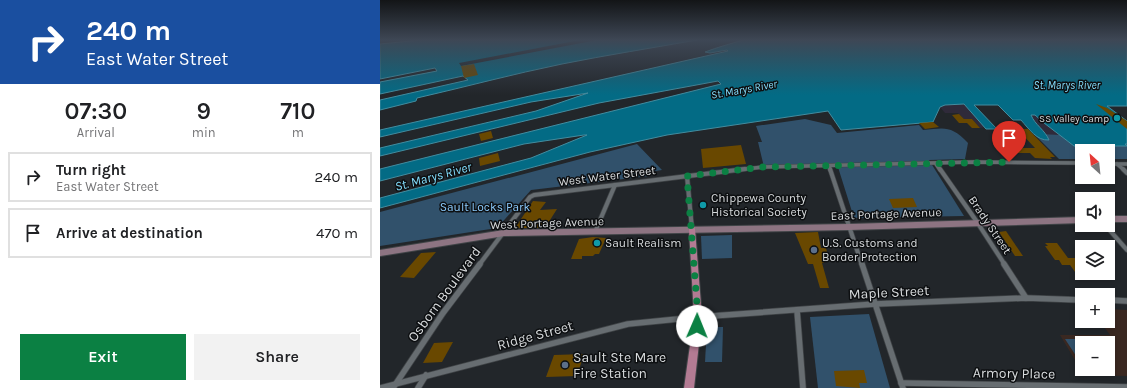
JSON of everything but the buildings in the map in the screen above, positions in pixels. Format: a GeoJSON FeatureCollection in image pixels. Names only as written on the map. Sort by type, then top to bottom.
{"type":"FeatureCollection","features":[{"type":"Feature","properties":{"kind":"main road"},"geometry":{"type":"LineString","coordinates":[[1115,219],[1127,219]]}},
{"type":"Feature","properties":{"kind":"main road","name":"East Portage Avenue"},"geometry":{"type":"LineString","coordinates":[[692,229],[849,227],[1075,220]]}},
{"type":"Feature","properties":{"kind":"main road","name":"West Portage Avenue"},"geometry":{"type":"LineString","coordinates":[[380,253],[504,233],[692,229]]}},
{"type":"Feature","properties":{"kind":"main road"},"geometry":{"type":"LineString","coordinates":[[689,388],[698,317],[692,229]]}},
{"type":"Feature","properties":{"kind":"street","name":"West Water Street"},"geometry":{"type":"LineString","coordinates":[[530,198],[538,194],[763,167],[973,162],[1075,163]]}},
{"type":"Feature","properties":{"kind":"street","name":"Brady Street"},"geometry":{"type":"LineString","coordinates":[[936,164],[977,222],[1026,298]]}},
{"type":"Feature","properties":{"kind":"street"},"geometry":{"type":"LineString","coordinates":[[1116,164],[1127,164]]}},
{"type":"Feature","properties":{"kind":"street"},"geometry":{"type":"LineString","coordinates":[[1116,164],[1127,173]]}},
{"type":"Feature","properties":{"kind":"street"},"geometry":{"type":"LineString","coordinates":[[829,166],[902,385]]}},
{"type":"Feature","properties":{"kind":"street"},"geometry":{"type":"LineString","coordinates":[[687,176],[692,229]]}},
{"type":"Feature","properties":{"kind":"street"},"geometry":{"type":"LineString","coordinates":[[595,232],[615,185]]}},
{"type":"Feature","properties":{"kind":"street","name":"Osborn Boulevard"},"geometry":{"type":"LineString","coordinates":[[393,386],[443,313],[530,198]]}},
{"type":"Feature","properties":{"kind":"street"},"geometry":{"type":"LineString","coordinates":[[1111,232],[1127,250]]}},
{"type":"Feature","properties":{"kind":"street","name":"Maple Street"},"geometry":{"type":"LineString","coordinates":[[698,317],[875,304],[1026,298],[1075,300]]}},
{"type":"Feature","properties":{"kind":"street"},"geometry":{"type":"LineString","coordinates":[[1115,300],[1127,301]]}},
{"type":"Feature","properties":{"kind":"street"},"geometry":{"type":"LineString","coordinates":[[797,310],[803,388]]}},
{"type":"Feature","properties":{"kind":"street","name":"Ridge Street"},"geometry":{"type":"LineString","coordinates":[[380,388],[393,386],[621,325],[698,317]]}},
{"type":"Feature","properties":{"kind":"street"},"geometry":{"type":"LineString","coordinates":[[418,388],[426,376]]}},
{"type":"Feature","properties":{"kind":"street","name":"Armory Place"},"geometry":{"type":"LineString","coordinates":[[902,385],[1127,387]]}},
{"type":"Feature","properties":{"kind":"shaded area"},"geometry":{"type":"Polygon","coordinates":[[[964,104],[985,127],[980,128],[972,119],[964,119],[958,113],[945,113],[940,107],[945,105],[964,104]]]}},
{"type":"Feature","properties":{"kind":"shaded area"},"geometry":{"type":"Polygon","coordinates":[[[1030,115],[1035,115],[1060,135],[1047,135],[1030,115]]]}},
{"type":"Feature","properties":{"kind":"shaded area"},"geometry":{"type":"Polygon","coordinates":[[[1115,309],[1127,310],[1127,376],[1115,376],[1115,336],[1075,336],[1075,360],[1060,335],[1110,335],[1105,328],[1115,328],[1115,309]]]}},
{"type":"Feature","properties":{"kind":"green space"},"geometry":{"type":"Polygon","coordinates":[[[805,119],[831,125],[837,133],[919,125],[923,130],[942,128],[952,130],[957,133],[968,143],[965,159],[929,160],[964,216],[854,218],[837,164],[764,167],[758,142],[762,142],[756,126],[805,119]]]}},
{"type":"Feature","properties":{"kind":"green space"},"geometry":{"type":"Polygon","coordinates":[[[1030,130],[1039,134],[1060,135],[1075,146],[1075,159],[1059,159],[1030,130]]]}},
{"type":"Feature","properties":{"kind":"green space","name":"Sault Locks Park"},"geometry":{"type":"Polygon","coordinates":[[[637,144],[662,170],[649,172],[649,176],[531,190],[497,228],[380,246],[380,212],[637,144]]]}},
{"type":"Feature","properties":{"kind":"green space"},"geometry":{"type":"Polygon","coordinates":[[[1124,144],[1127,144],[1127,159],[1115,159],[1115,146],[1126,146],[1124,144]]]}},
{"type":"Feature","properties":{"kind":"green space"},"geometry":{"type":"Polygon","coordinates":[[[732,235],[732,258],[702,259],[701,236],[732,235]]]}},
{"type":"Feature","properties":{"kind":"green space"},"geometry":{"type":"Polygon","coordinates":[[[869,314],[890,388],[818,388],[810,317],[869,314]]]}},
{"type":"Feature","properties":{"kind":"green space"},"geometry":{"type":"Polygon","coordinates":[[[707,327],[723,327],[722,362],[705,362],[707,327]]]}},
{"type":"Feature","properties":{"kind":"green space"},"geometry":{"type":"Polygon","coordinates":[[[1065,339],[1075,339],[1075,354],[1065,339]]]}},
{"type":"Feature","properties":{"kind":"water"},"geometry":{"type":"Polygon","coordinates":[[[380,58],[595,58],[544,68],[417,98],[416,101],[380,110],[380,100],[468,80],[463,76],[380,94],[380,82],[437,71],[435,68],[380,79],[380,58]]]}},
{"type":"Feature","properties":{"kind":"water","name":"St. Marys River"},"geometry":{"type":"Polygon","coordinates":[[[697,58],[1127,58],[1127,106],[1107,106],[1127,121],[1127,144],[1125,144],[1127,146],[1115,146],[1115,144],[1075,144],[1074,146],[1035,115],[1031,115],[1049,140],[1041,139],[1021,120],[1013,120],[998,105],[974,105],[997,129],[986,129],[964,104],[945,105],[940,107],[933,122],[841,130],[828,111],[667,135],[590,152],[380,208],[380,198],[531,158],[587,135],[524,144],[380,181],[380,169],[721,84],[718,81],[599,103],[380,156],[380,148],[536,111],[588,93],[531,102],[380,137],[380,130],[697,58]]]}},
{"type":"Feature","properties":{"kind":"pier"},"geometry":{"type":"Polygon","coordinates":[[[485,58],[502,58],[461,66],[459,63],[485,58]]]}},
{"type":"Feature","properties":{"kind":"place","name":"SS Valley Camp"},"geometry":{"type":"Point","coordinates":[1117,118]}},
{"type":"Feature","properties":{"kind":"place","name":"Chippewa County Historical Society"},"geometry":{"type":"Point","coordinates":[703,205]}},
{"type":"Feature","properties":{"kind":"place","name":"Sault Realism"},"geometry":{"type":"Point","coordinates":[597,243]}},
{"type":"Feature","properties":{"kind":"place","name":"U.S. Customs and Border Protection"},"geometry":{"type":"Point","coordinates":[814,250]}},
{"type":"Feature","properties":{"kind":"place","name":"Sault Ste Mare Fire Station"},"geometry":{"type":"Point","coordinates":[565,365]}},
{"type":"Feature","properties":{"kind":"route"},"geometry":{"type":"LineString","coordinates":[[697,326],[698,317],[687,176],[763,167],[1009,162]]}}]}
